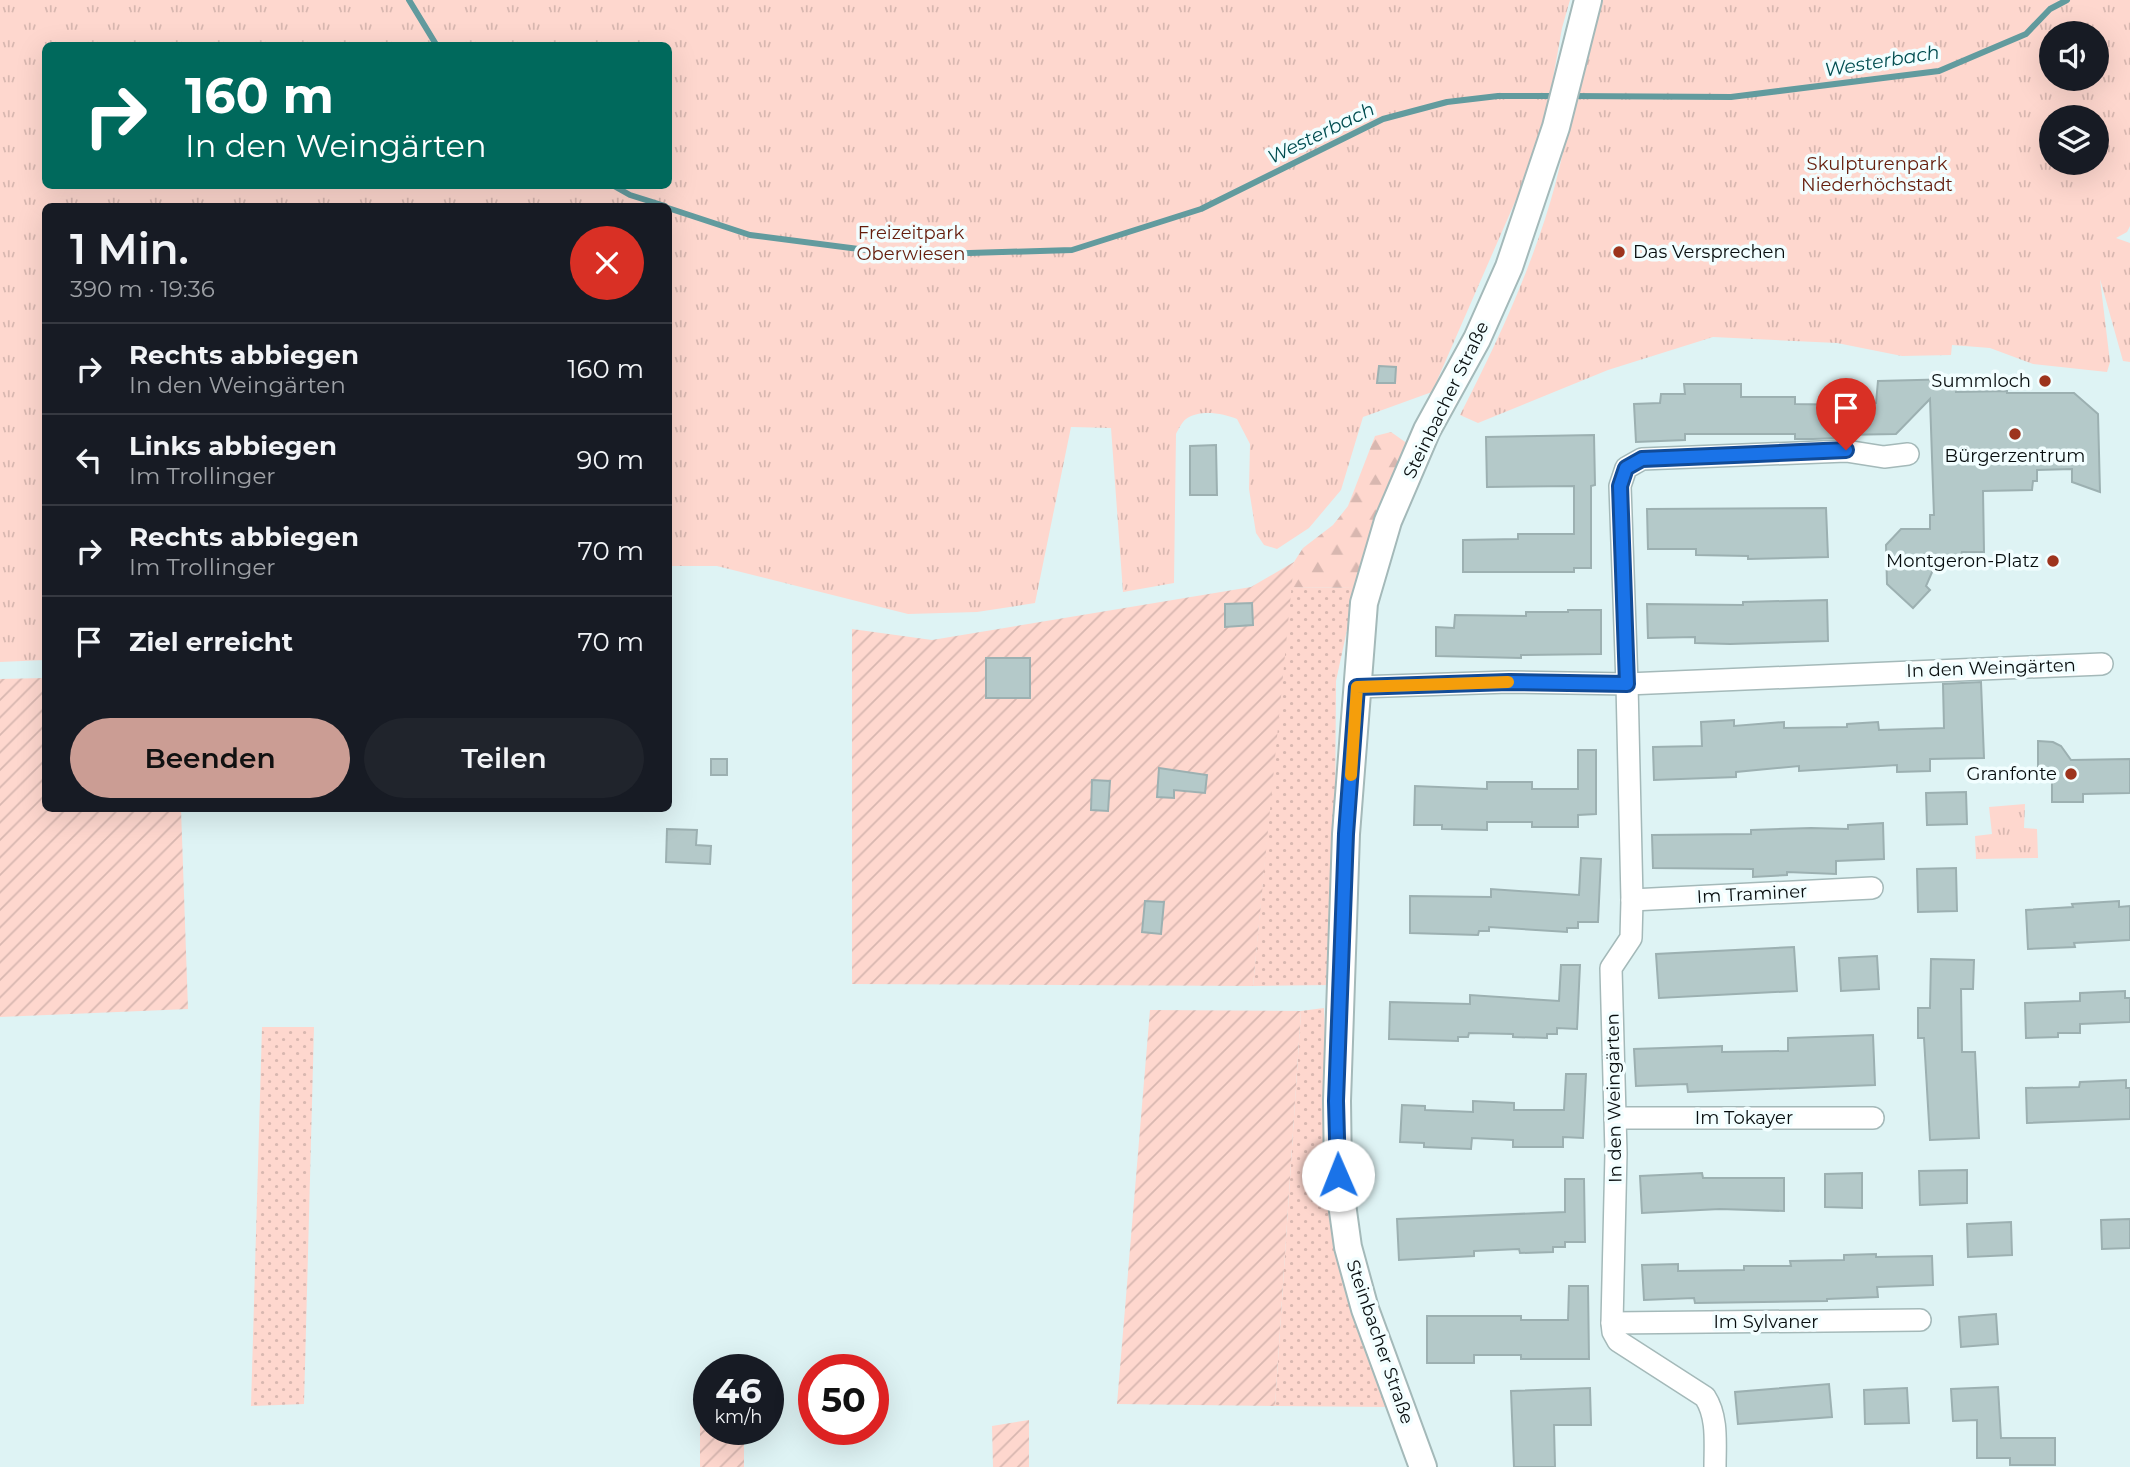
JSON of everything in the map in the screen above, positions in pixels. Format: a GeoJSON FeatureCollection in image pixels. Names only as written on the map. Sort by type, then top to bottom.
{"type":"FeatureCollection","features":[{"type":"Feature","properties":{"kind":"main road","name":"Steinbacher Straße"},"geometry":{"type":"LineString","coordinates":[[1423,1467],[1365,1309],[1348,1247],[1338,1175],[1336,1101],[1346,834],[1364,603],[1388,521],[1427,430],[1477,339],[1509,267],[1560,113],[1588,0]]}},
{"type":"Feature","properties":{"kind":"street"},"geometry":{"type":"LineString","coordinates":[[1627,684],[1620,486],[1626,468],[1642,459],[1846,450],[1884,457],[1908,454]]}},
{"type":"Feature","properties":{"kind":"street","name":"In den Weingärten"},"geometry":{"type":"LineString","coordinates":[[1357,687],[1509,682],[1627,684],[2102,664]]}},
{"type":"Feature","properties":{"kind":"street","name":"In den Weingärten"},"geometry":{"type":"LineString","coordinates":[[1612,1323],[1615,1118],[1611,968],[1631,938],[1632,901],[1627,684]]}},
{"type":"Feature","properties":{"kind":"street","name":"Im Traminer"},"geometry":{"type":"LineString","coordinates":[[1632,901],[1872,888]]}},
{"type":"Feature","properties":{"kind":"street","name":"Im Tokayer"},"geometry":{"type":"LineString","coordinates":[[1615,1118],[1873,1118]]}},
{"type":"Feature","properties":{"kind":"street","name":"Im Sylvaner"},"geometry":{"type":"LineString","coordinates":[[1612,1323],[1920,1320]]}},
{"type":"Feature","properties":{"kind":"street"},"geometry":{"type":"LineString","coordinates":[[1612,1323],[1618,1341],[1705,1396],[1712,1407],[1715,1467]]}},
{"type":"Feature","properties":{"kind":"green space","name":"Freizeitpark Oberwiesen"},"geometry":{"type":"Polygon","coordinates":[[[0,0],[1570,0],[1562,28],[1542,140],[1432,392],[1363,417],[1341,490],[1309,528],[1277,549],[1264,545],[1256,533],[1249,489],[1250,444],[1237,419],[1211,413],[1191,416],[1183,422],[1176,434],[1174,583],[1123,592],[1111,428],[1071,427],[1035,603],[977,612],[908,614],[717,566],[672,566],[672,203],[42,203],[42,660],[0,662],[0,0]]]}},
{"type":"Feature","properties":{"kind":"green space","name":"Skulpturenpark Niederhöchstadt"},"geometry":{"type":"Polygon","coordinates":[[[1597,0],[2130,0],[2130,226],[2127,232],[2116,238],[2130,243],[2130,362],[2123,361],[2100,279],[2110,362],[2107,372],[2033,364],[1990,348],[1952,345],[1951,355],[1902,356],[1837,343],[1713,337],[1608,370],[1478,423],[1460,415],[1507,318],[1545,219],[1567,134],[1576,83],[1597,0]]]}},
{"type":"Feature","properties":{"kind":"green space"},"geometry":{"type":"Polygon","coordinates":[[[1391,432],[1408,444],[1356,588],[1290,587],[1294,562],[1303,548],[1333,525],[1348,506],[1375,436],[1391,432]]]}},
{"type":"Feature","properties":{"kind":"green space"},"geometry":{"type":"Polygon","coordinates":[[[1294,562],[1253,986],[852,984],[852,629],[932,640],[1251,587],[1294,562]]]}},
{"type":"Feature","properties":{"kind":"green space"},"geometry":{"type":"Polygon","coordinates":[[[1290,587],[1356,588],[1336,681],[1334,985],[1253,986],[1290,587]]]}},
{"type":"Feature","properties":{"kind":"green space"},"geometry":{"type":"Polygon","coordinates":[[[42,678],[42,812],[181,812],[188,1009],[0,1017],[0,679],[42,678]]]}},
{"type":"Feature","properties":{"kind":"green space"},"geometry":{"type":"Polygon","coordinates":[[[2025,804],[2024,828],[2037,829],[2038,858],[1976,859],[1975,836],[1992,834],[1989,807],[2025,804]]]}},
{"type":"Feature","properties":{"kind":"green space"},"geometry":{"type":"Polygon","coordinates":[[[1324,1008],[1333,1234],[1390,1407],[1275,1406],[1301,1011],[1324,1008]]]}},
{"type":"Feature","properties":{"kind":"green space"},"geometry":{"type":"Polygon","coordinates":[[[1150,1010],[1301,1011],[1275,1406],[1117,1404],[1150,1010]]]}},
{"type":"Feature","properties":{"kind":"green space"},"geometry":{"type":"Polygon","coordinates":[[[262,1027],[314,1027],[304,1404],[251,1406],[262,1027]]]}},
{"type":"Feature","properties":{"kind":"green space"},"geometry":{"type":"Polygon","coordinates":[[[1029,1420],[1029,1467],[993,1467],[992,1426],[1029,1420]]]}},
{"type":"Feature","properties":{"kind":"green space"},"geometry":{"type":"Polygon","coordinates":[[[700,1445],[744,1445],[744,1467],[700,1467],[700,1445]]]}},
{"type":"Feature","properties":{"kind":"building"},"geometry":{"type":"Polygon","coordinates":[[[1379,366],[1396,367],[1395,383],[1377,383],[1379,366]]]}},
{"type":"Feature","properties":{"kind":"building"},"geometry":{"type":"Polygon","coordinates":[[[1956,379],[1956,392],[2074,393],[2098,414],[2100,492],[2072,482],[2072,469],[2037,470],[2037,481],[2033,481],[2032,490],[1983,491],[1984,552],[1962,552],[1960,559],[1936,563],[1926,586],[1930,590],[1913,608],[1887,584],[1886,545],[1901,529],[1930,529],[1930,515],[1934,515],[1930,399],[1896,434],[1795,439],[1795,434],[1685,434],[1685,440],[1636,442],[1634,404],[1660,403],[1661,394],[1685,394],[1684,384],[1741,384],[1741,397],[1795,397],[1795,404],[1855,405],[1876,403],[1878,381],[1956,379]]]}},
{"type":"Feature","properties":{"kind":"building"},"geometry":{"type":"Polygon","coordinates":[[[1594,435],[1595,485],[1591,486],[1591,568],[1574,568],[1574,572],[1463,572],[1463,540],[1518,539],[1518,534],[1574,534],[1574,486],[1487,487],[1486,437],[1594,435]]]}},
{"type":"Feature","properties":{"kind":"building"},"geometry":{"type":"Polygon","coordinates":[[[1216,445],[1217,495],[1190,495],[1190,446],[1216,445]]]}},
{"type":"Feature","properties":{"kind":"building"},"geometry":{"type":"Polygon","coordinates":[[[1826,508],[1828,557],[1748,559],[1748,556],[1696,555],[1696,549],[1648,549],[1647,509],[1826,508]]]}},
{"type":"Feature","properties":{"kind":"building"},"geometry":{"type":"Polygon","coordinates":[[[1827,600],[1828,641],[1730,644],[1695,643],[1695,637],[1648,638],[1647,604],[1743,605],[1743,602],[1827,600]]]}},
{"type":"Feature","properties":{"kind":"building"},"geometry":{"type":"Polygon","coordinates":[[[1252,603],[1253,625],[1225,627],[1225,604],[1252,603]]]}},
{"type":"Feature","properties":{"kind":"building"},"geometry":{"type":"Polygon","coordinates":[[[1601,610],[1601,654],[1521,655],[1521,658],[1436,656],[1436,627],[1454,628],[1455,615],[1526,616],[1526,612],[1601,610]]]}},
{"type":"Feature","properties":{"kind":"building"},"geometry":{"type":"Polygon","coordinates":[[[986,658],[1030,658],[1030,698],[986,698],[986,658]]]}},
{"type":"Feature","properties":{"kind":"building"},"geometry":{"type":"Polygon","coordinates":[[[1981,682],[1984,758],[1930,759],[1930,771],[1897,772],[1897,765],[1799,771],[1799,766],[1736,772],[1736,777],[1654,780],[1653,747],[1702,746],[1701,722],[1734,720],[1734,726],[1784,722],[1784,728],[1847,727],[1847,724],[1878,722],[1879,730],[1944,728],[1943,684],[1981,682]]]}},
{"type":"Feature","properties":{"kind":"building"},"geometry":{"type":"Polygon","coordinates":[[[2038,741],[2053,742],[2061,746],[2071,760],[2130,759],[2130,793],[2083,794],[2083,802],[2052,802],[2052,780],[2038,781],[2038,741]]]}},
{"type":"Feature","properties":{"kind":"building"},"geometry":{"type":"Polygon","coordinates":[[[1578,750],[1596,750],[1596,814],[1578,815],[1578,827],[1532,827],[1532,822],[1487,822],[1487,830],[1414,825],[1415,786],[1487,789],[1487,782],[1532,782],[1532,789],[1578,789],[1578,750]]]}},
{"type":"Feature","properties":{"kind":"building"},"geometry":{"type":"Polygon","coordinates":[[[711,759],[727,759],[727,775],[711,775],[711,759]]]}},
{"type":"Feature","properties":{"kind":"building"},"geometry":{"type":"Polygon","coordinates":[[[1159,768],[1207,775],[1205,793],[1174,790],[1174,798],[1157,797],[1159,768]]]}},
{"type":"Feature","properties":{"kind":"building"},"geometry":{"type":"Polygon","coordinates":[[[1092,780],[1110,781],[1108,811],[1091,810],[1092,780]]]}},
{"type":"Feature","properties":{"kind":"building"},"geometry":{"type":"Polygon","coordinates":[[[1966,792],[1967,824],[1927,825],[1926,793],[1966,792]]]}},
{"type":"Feature","properties":{"kind":"building"},"geometry":{"type":"Polygon","coordinates":[[[1883,823],[1884,859],[1836,861],[1836,874],[1787,872],[1787,875],[1753,877],[1753,869],[1653,868],[1652,835],[1751,834],[1751,830],[1811,828],[1848,829],[1848,825],[1883,823]]]}},
{"type":"Feature","properties":{"kind":"building"},"geometry":{"type":"Polygon","coordinates":[[[667,829],[697,830],[696,845],[711,846],[710,864],[666,862],[667,829]]]}},
{"type":"Feature","properties":{"kind":"building"},"geometry":{"type":"Polygon","coordinates":[[[1581,858],[1601,859],[1598,922],[1578,922],[1578,928],[1567,928],[1567,932],[1489,927],[1489,931],[1479,931],[1478,935],[1410,933],[1410,896],[1491,897],[1491,889],[1579,895],[1581,858]]]}},
{"type":"Feature","properties":{"kind":"building"},"geometry":{"type":"Polygon","coordinates":[[[1956,868],[1957,911],[1918,912],[1917,869],[1956,868]]]}},
{"type":"Feature","properties":{"kind":"building"},"geometry":{"type":"Polygon","coordinates":[[[1145,901],[1164,902],[1161,934],[1142,932],[1145,901]]]}},
{"type":"Feature","properties":{"kind":"building"},"geometry":{"type":"Polygon","coordinates":[[[2119,901],[2119,907],[2130,906],[2130,940],[2074,943],[2075,947],[2028,949],[2026,910],[2119,901]]]}},
{"type":"Feature","properties":{"kind":"building"},"geometry":{"type":"Polygon","coordinates":[[[1794,947],[1797,991],[1659,998],[1656,954],[1794,947]]]}},
{"type":"Feature","properties":{"kind":"building"},"geometry":{"type":"Polygon","coordinates":[[[1877,956],[1879,989],[1841,991],[1839,958],[1877,956]]]}},
{"type":"Feature","properties":{"kind":"building"},"geometry":{"type":"Polygon","coordinates":[[[1931,959],[1974,960],[1973,989],[1961,989],[1962,1052],[1975,1052],[1979,1138],[1930,1140],[1924,1038],[1918,1038],[1918,1008],[1930,1008],[1931,959]]]}},
{"type":"Feature","properties":{"kind":"building"},"geometry":{"type":"Polygon","coordinates":[[[1561,965],[1580,965],[1577,1029],[1557,1028],[1557,1034],[1547,1034],[1547,1038],[1469,1033],[1468,1037],[1458,1037],[1458,1041],[1389,1039],[1390,1002],[1470,1004],[1470,995],[1559,1001],[1561,965]]]}},
{"type":"Feature","properties":{"kind":"building"},"geometry":{"type":"Polygon","coordinates":[[[2125,991],[2125,998],[2130,998],[2130,1022],[2080,1024],[2080,1033],[2026,1038],[2025,1003],[2080,1001],[2080,993],[2125,991]]]}},
{"type":"Feature","properties":{"kind":"building"},"geometry":{"type":"Polygon","coordinates":[[[1873,1035],[1875,1085],[1688,1092],[1687,1084],[1636,1086],[1634,1049],[1722,1046],[1722,1052],[1788,1051],[1788,1038],[1873,1035]]]}},
{"type":"Feature","properties":{"kind":"building"},"geometry":{"type":"Polygon","coordinates":[[[1566,1074],[1586,1074],[1583,1138],[1563,1137],[1563,1147],[1513,1147],[1513,1140],[1472,1138],[1471,1149],[1424,1147],[1424,1143],[1400,1142],[1402,1105],[1425,1106],[1425,1110],[1473,1112],[1473,1101],[1514,1103],[1514,1110],[1564,1110],[1566,1074]]]}},
{"type":"Feature","properties":{"kind":"building"},"geometry":{"type":"Polygon","coordinates":[[[2126,1080],[2126,1088],[2130,1088],[2130,1119],[2027,1123],[2026,1088],[2079,1087],[2080,1082],[2126,1080]]]}},
{"type":"Feature","properties":{"kind":"building"},"geometry":{"type":"Polygon","coordinates":[[[1967,1170],[1967,1203],[1920,1205],[1919,1171],[1967,1170]]]}},
{"type":"Feature","properties":{"kind":"building"},"geometry":{"type":"Polygon","coordinates":[[[1702,1173],[1703,1178],[1784,1178],[1784,1211],[1720,1209],[1642,1213],[1640,1176],[1702,1173]]]}},
{"type":"Feature","properties":{"kind":"building"},"geometry":{"type":"Polygon","coordinates":[[[1862,1173],[1862,1208],[1825,1207],[1825,1174],[1862,1173]]]}},
{"type":"Feature","properties":{"kind":"building"},"geometry":{"type":"Polygon","coordinates":[[[1565,1179],[1584,1179],[1585,1242],[1565,1242],[1565,1247],[1553,1247],[1553,1252],[1520,1253],[1519,1249],[1474,1251],[1474,1256],[1399,1260],[1397,1219],[1565,1212],[1565,1179]]]}},
{"type":"Feature","properties":{"kind":"building"},"geometry":{"type":"Polygon","coordinates":[[[2130,1219],[2130,1248],[2102,1249],[2101,1220],[2130,1219]]]}},
{"type":"Feature","properties":{"kind":"building"},"geometry":{"type":"Polygon","coordinates":[[[2011,1222],[2012,1255],[1968,1257],[1967,1224],[2011,1222]]]}},
{"type":"Feature","properties":{"kind":"building"},"geometry":{"type":"Polygon","coordinates":[[[1876,1254],[1876,1257],[1932,1256],[1933,1285],[1877,1287],[1878,1297],[1827,1301],[1695,1303],[1694,1298],[1644,1300],[1642,1265],[1678,1264],[1678,1271],[1744,1270],[1744,1266],[1791,1266],[1790,1261],[1844,1260],[1844,1255],[1876,1254]]]}},
{"type":"Feature","properties":{"kind":"building"},"geometry":{"type":"Polygon","coordinates":[[[1569,1286],[1588,1286],[1589,1359],[1521,1359],[1521,1355],[1474,1355],[1474,1363],[1427,1363],[1427,1316],[1521,1316],[1521,1320],[1568,1320],[1569,1286]]]}},
{"type":"Feature","properties":{"kind":"building"},"geometry":{"type":"Polygon","coordinates":[[[1996,1314],[1998,1344],[1961,1347],[1959,1317],[1996,1314]]]}},
{"type":"Feature","properties":{"kind":"building"},"geometry":{"type":"Polygon","coordinates":[[[1829,1384],[1832,1417],[1738,1424],[1735,1392],[1829,1384]]]}},
{"type":"Feature","properties":{"kind":"building"},"geometry":{"type":"Polygon","coordinates":[[[1998,1387],[2001,1438],[2055,1438],[2055,1465],[2010,1465],[2010,1458],[1977,1458],[1977,1420],[1953,1421],[1951,1389],[1998,1387]]]}},
{"type":"Feature","properties":{"kind":"building"},"geometry":{"type":"Polygon","coordinates":[[[1590,1388],[1591,1425],[1554,1425],[1555,1467],[1514,1467],[1511,1391],[1590,1388]]]}},
{"type":"Feature","properties":{"kind":"building"},"geometry":{"type":"Polygon","coordinates":[[[1907,1388],[1909,1423],[1865,1424],[1864,1390],[1907,1388]]]}},
{"type":"Feature","properties":{"kind":"waterway","name":"Westerbach"},"geometry":{"type":"LineString","coordinates":[[409,0],[435,42]]}},
{"type":"Feature","properties":{"kind":"waterway","name":"Westerbach"},"geometry":{"type":"LineString","coordinates":[[1569,96],[1731,97],[1939,71],[2026,34],[2050,9],[2067,0]]}},
{"type":"Feature","properties":{"kind":"waterway","name":"Westerbach"},"geometry":{"type":"LineString","coordinates":[[672,209],[750,235],[905,255],[1072,250],[1201,209],[1383,119],[1447,102],[1498,96],[1558,96]]}},
{"type":"Feature","properties":{"kind":"waterway","name":"Westerbach"},"geometry":{"type":"LineString","coordinates":[[619,189],[655,203]]}},
{"type":"Feature","properties":{"kind":"slow traffic"},"geometry":{"type":"LineString","coordinates":[[1351,775],[1357,687],[1508,682]]}},
{"type":"Feature","properties":{"kind":"place","name":"Das Versprechen"},"geometry":{"type":"Point","coordinates":[1619,252]}},
{"type":"Feature","properties":{"kind":"place","name":"Summloch"},"geometry":{"type":"Point","coordinates":[2045,381]}},
{"type":"Feature","properties":{"kind":"place","name":"Bürgerzentrum"},"geometry":{"type":"Point","coordinates":[2015,434]}},
{"type":"Feature","properties":{"kind":"place","name":"Montgeron-Platz"},"geometry":{"type":"Point","coordinates":[2053,561]}},
{"type":"Feature","properties":{"kind":"place","name":"Granfonte"},"geometry":{"type":"Point","coordinates":[2071,774]}},
{"type":"Feature","properties":{"kind":"route"},"geometry":{"type":"LineString","coordinates":[[1338,1175],[1336,1101],[1346,834],[1357,687],[1509,682],[1627,684],[1620,486],[1626,468],[1642,459],[1846,450]]}}]}
